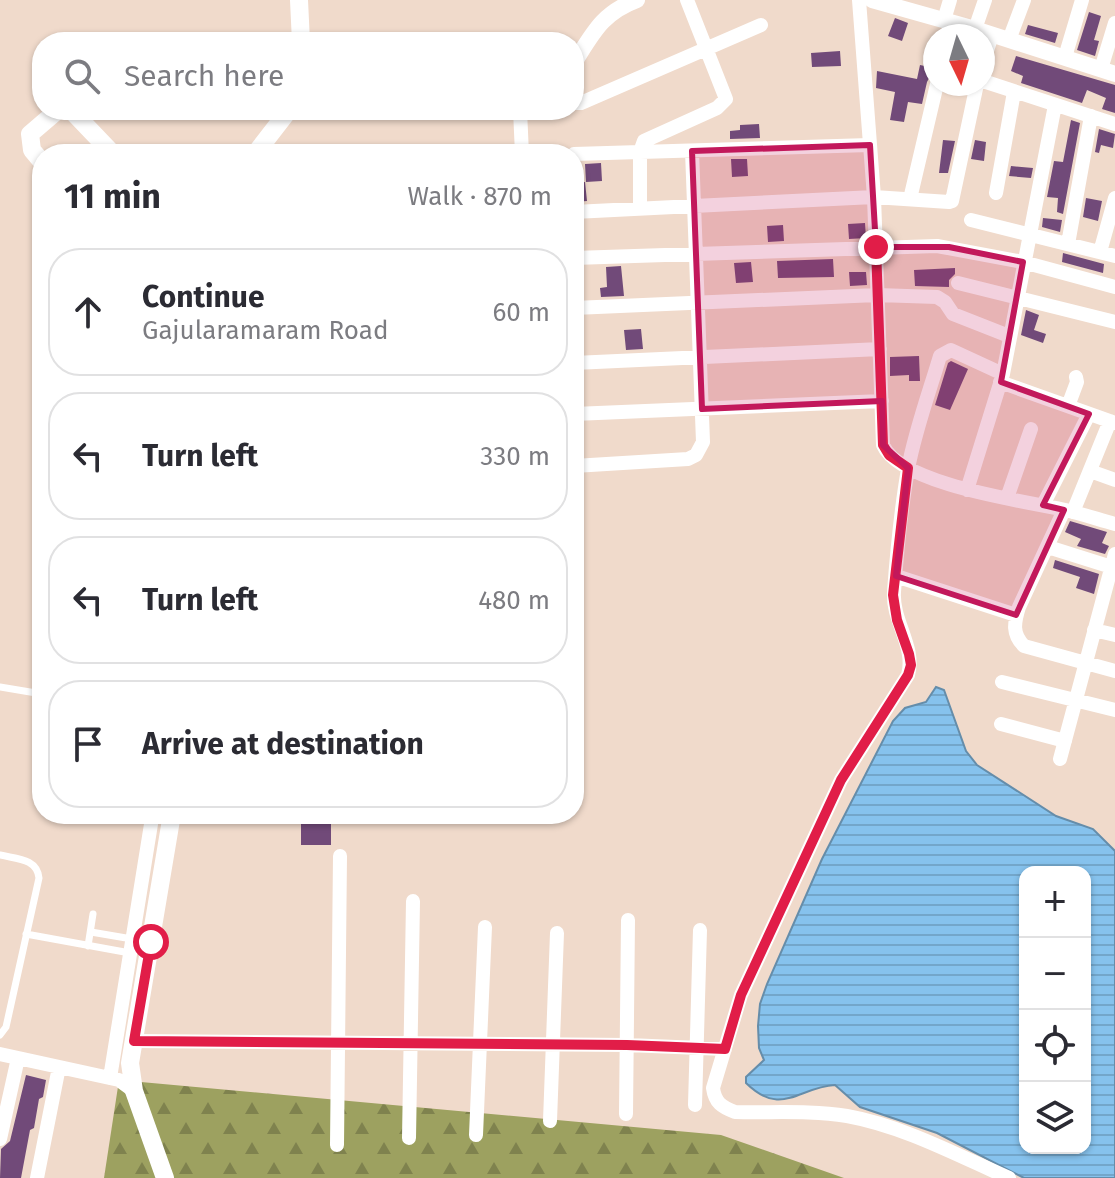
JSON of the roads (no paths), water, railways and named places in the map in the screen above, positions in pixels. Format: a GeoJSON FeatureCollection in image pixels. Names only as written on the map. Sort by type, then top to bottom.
{"type":"FeatureCollection","features":[{"type":"Feature","properties":{"kind":"main road"},"geometry":{"type":"LineString","coordinates":[[299,0],[301,32]]}},
{"type":"Feature","properties":{"kind":"main road"},"geometry":{"type":"LineString","coordinates":[[32,150],[30,134],[46,120]]}},
{"type":"Feature","properties":{"kind":"main road"},"geometry":{"type":"LineString","coordinates":[[81,120],[103,144]]}},
{"type":"Feature","properties":{"kind":"main road"},"geometry":{"type":"LineString","coordinates":[[263,144],[281,120]]}},
{"type":"Feature","properties":{"kind":"main road"},"geometry":{"type":"LineString","coordinates":[[165,1178],[130,1074],[134,1041],[136,947],[169,824]]}},
{"type":"Feature","properties":{"kind":"street"},"geometry":{"type":"LineString","coordinates":[[584,47],[599,22],[637,0]]}},
{"type":"Feature","properties":{"kind":"street"},"geometry":{"type":"LineString","coordinates":[[640,209],[640,152],[644,141],[717,108],[726,99],[687,0]]}},
{"type":"Feature","properties":{"kind":"street"},"geometry":{"type":"LineString","coordinates":[[859,0],[874,197],[883,445],[889,455],[908,468],[967,490],[1115,524]]}},
{"type":"Feature","properties":{"kind":"street"},"geometry":{"type":"LineString","coordinates":[[872,0],[911,5],[958,24]]}},
{"type":"Feature","properties":{"kind":"street"},"geometry":{"type":"LineString","coordinates":[[944,20],[950,0]]}},
{"type":"Feature","properties":{"kind":"street"},"geometry":{"type":"LineString","coordinates":[[977,24],[985,0]]}},
{"type":"Feature","properties":{"kind":"street"},"geometry":{"type":"LineString","coordinates":[[1009,40],[1024,0]]}},
{"type":"Feature","properties":{"kind":"street"},"geometry":{"type":"LineString","coordinates":[[1065,57],[1082,0]]}},
{"type":"Feature","properties":{"kind":"street"},"geometry":{"type":"LineString","coordinates":[[995,36],[1108,72],[1115,23]]}},
{"type":"Feature","properties":{"kind":"street"},"geometry":{"type":"LineString","coordinates":[[584,102],[761,25]]}},
{"type":"Feature","properties":{"kind":"street"},"geometry":{"type":"LineString","coordinates":[[995,85],[1115,124]]}},
{"type":"Feature","properties":{"kind":"street"},"geometry":{"type":"LineString","coordinates":[[996,193],[1014,92]]}},
{"type":"Feature","properties":{"kind":"street"},"geometry":{"type":"LineString","coordinates":[[910,199],[934,96]]}},
{"type":"Feature","properties":{"kind":"street"},"geometry":{"type":"LineString","coordinates":[[584,212],[874,197],[952,201],[974,96]]}},
{"type":"Feature","properties":{"kind":"street"},"geometry":{"type":"LineString","coordinates":[[967,490],[1002,378],[1055,105]]}},
{"type":"Feature","properties":{"kind":"street"},"geometry":{"type":"LineString","coordinates":[[1068,244],[1091,116]]}},
{"type":"Feature","properties":{"kind":"street"},"geometry":{"type":"LineString","coordinates":[[520,120],[522,144]]}},
{"type":"Feature","properties":{"kind":"street"},"geometry":{"type":"LineString","coordinates":[[584,154],[870,145]]}},
{"type":"Feature","properties":{"kind":"street"},"geometry":{"type":"LineString","coordinates":[[584,465],[688,459],[696,455],[703,442],[692,151]]}},
{"type":"Feature","properties":{"kind":"street"},"geometry":{"type":"LineString","coordinates":[[1100,252],[1115,198]]}},
{"type":"Feature","properties":{"kind":"street"},"geometry":{"type":"LineString","coordinates":[[971,220],[1115,256]]}},
{"type":"Feature","properties":{"kind":"street"},"geometry":{"type":"LineString","coordinates":[[584,258],[949,247],[1023,262],[1115,287]]}},
{"type":"Feature","properties":{"kind":"street"},"geometry":{"type":"LineString","coordinates":[[958,283],[1115,322]]}},
{"type":"Feature","properties":{"kind":"street"},"geometry":{"type":"LineString","coordinates":[[584,308],[877,295],[937,297],[953,314],[1009,336]]}},
{"type":"Feature","properties":{"kind":"street"},"geometry":{"type":"LineString","coordinates":[[584,363],[880,349]]}},
{"type":"Feature","properties":{"kind":"street"},"geometry":{"type":"LineString","coordinates":[[1009,1178],[918,1138],[850,1117],[735,1112],[715,1099],[713,1088],[741,995],[841,780],[908,675],[911,665],[909,654],[895,610],[896,576],[908,468],[943,352],[951,350],[1002,378],[1112,422],[1014,620],[1017,639],[1024,646],[1115,671]]}},
{"type":"Feature","properties":{"kind":"street"},"geometry":{"type":"LineString","coordinates":[[1068,406],[1076,377]]}},
{"type":"Feature","properties":{"kind":"street"},"geometry":{"type":"LineString","coordinates":[[584,414],[882,401]]}},
{"type":"Feature","properties":{"kind":"street"},"geometry":{"type":"LineString","coordinates":[[1043,505],[1089,414]]}},
{"type":"Feature","properties":{"kind":"street"},"geometry":{"type":"LineString","coordinates":[[1007,498],[1031,429]]}},
{"type":"Feature","properties":{"kind":"street"},"geometry":{"type":"LineString","coordinates":[[1090,471],[1115,480]]}},
{"type":"Feature","properties":{"kind":"street"},"geometry":{"type":"LineString","coordinates":[[1048,547],[1114,563],[1109,600],[1094,630],[1060,759]]}},
{"type":"Feature","properties":{"kind":"street"},"geometry":{"type":"LineString","coordinates":[[896,576],[1016,615]]}},
{"type":"Feature","properties":{"kind":"street"},"geometry":{"type":"LineString","coordinates":[[1094,630],[1115,635]]}},
{"type":"Feature","properties":{"kind":"street"},"geometry":{"type":"LineString","coordinates":[[1002,682],[1115,710]]}},
{"type":"Feature","properties":{"kind":"street"},"geometry":{"type":"LineString","coordinates":[[1001,724],[1065,741]]}},
{"type":"Feature","properties":{"kind":"street"},"geometry":{"type":"LineString","coordinates":[[110,1078],[136,947],[151,824]]}},
{"type":"Feature","properties":{"kind":"street"},"geometry":{"type":"LineString","coordinates":[[337,1145],[340,856]]}},
{"type":"Feature","properties":{"kind":"street"},"geometry":{"type":"LineString","coordinates":[[409,1138],[413,901]]}},
{"type":"Feature","properties":{"kind":"street"},"geometry":{"type":"LineString","coordinates":[[626,1114],[628,920]]}},
{"type":"Feature","properties":{"kind":"street"},"geometry":{"type":"LineString","coordinates":[[476,1135],[485,927]]}},
{"type":"Feature","properties":{"kind":"street"},"geometry":{"type":"LineString","coordinates":[[695,1105],[700,930]]}},
{"type":"Feature","properties":{"kind":"street"},"geometry":{"type":"LineString","coordinates":[[550,1121],[557,933]]}},
{"type":"Feature","properties":{"kind":"street"},"geometry":{"type":"LineString","coordinates":[[134,1041],[480,1043],[725,1049]]}},
{"type":"Feature","properties":{"kind":"street"},"geometry":{"type":"LineString","coordinates":[[0,1054],[125,1082],[134,1091]]}},
{"type":"Feature","properties":{"kind":"street"},"geometry":{"type":"LineString","coordinates":[[0,1139],[18,1058]]}},
{"type":"Feature","properties":{"kind":"street"},"geometry":{"type":"LineString","coordinates":[[37,1178],[59,1067]]}},
{"type":"Feature","properties":{"kind":"lane"},"geometry":{"type":"LineString","coordinates":[[0,687],[32,692]]}},
{"type":"Feature","properties":{"kind":"lane"},"geometry":{"type":"LineString","coordinates":[[0,855],[33,863],[39,872],[6,1027],[0,1035]]}},
{"type":"Feature","properties":{"kind":"lane"},"geometry":{"type":"LineString","coordinates":[[88,946],[93,914]]}},
{"type":"Feature","properties":{"kind":"lane"},"geometry":{"type":"LineString","coordinates":[[91,932],[136,947]]}},
{"type":"Feature","properties":{"kind":"lane"},"geometry":{"type":"LineString","coordinates":[[26,934],[88,946],[136,947]]}},
{"type":"Feature","properties":{"kind":"water"},"geometry":{"type":"Polygon","coordinates":[[[936,687],[944,690],[966,751],[977,765],[1056,816],[1093,829],[1115,851],[1115,1178],[1024,1178],[937,1133],[860,1107],[835,1085],[780,1100],[759,1093],[746,1083],[746,1077],[764,1060],[759,1048],[758,1026],[760,1004],[767,984],[822,859],[893,721],[905,708],[926,702],[936,687]]]}}]}
